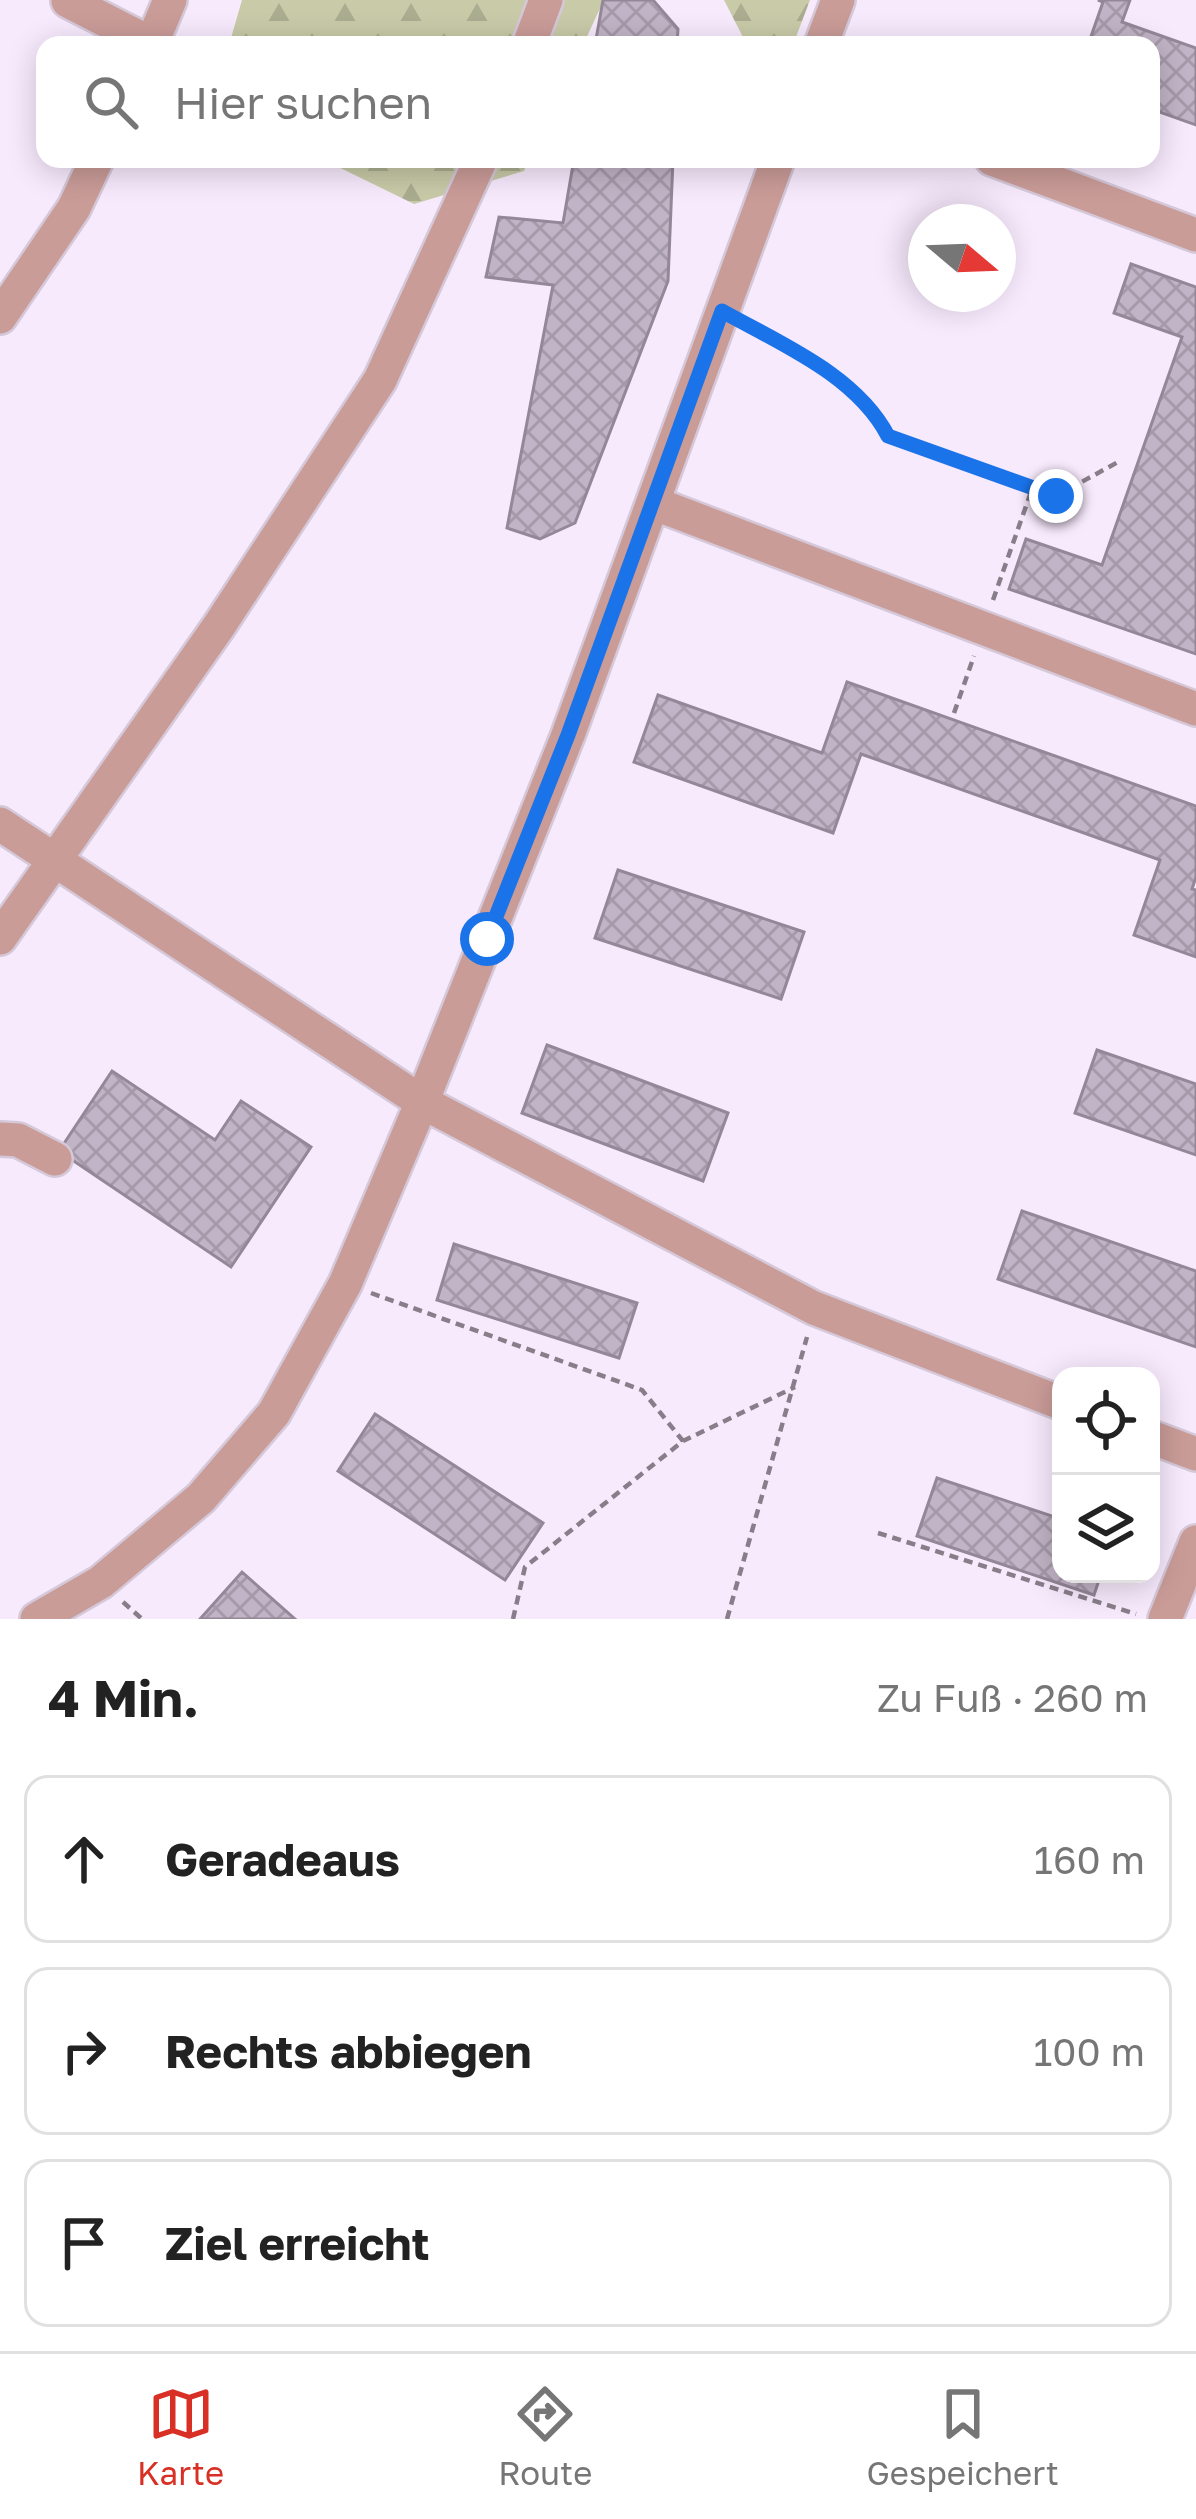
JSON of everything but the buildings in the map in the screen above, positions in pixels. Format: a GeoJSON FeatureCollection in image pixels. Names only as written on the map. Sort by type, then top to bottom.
{"type":"FeatureCollection","features":[{"type":"Feature","properties":{"kind":"lane"},"geometry":{"type":"LineString","coordinates":[[155,36],[170,0]]}},
{"type":"Feature","properties":{"kind":"lane"},"geometry":{"type":"LineString","coordinates":[[532,36],[546,0]]}},
{"type":"Feature","properties":{"kind":"lane"},"geometry":{"type":"LineString","coordinates":[[824,36],[838,0]]}},
{"type":"Feature","properties":{"kind":"lane"},"geometry":{"type":"LineString","coordinates":[[68,1],[136,36]]}},
{"type":"Feature","properties":{"kind":"lane"},"geometry":{"type":"LineString","coordinates":[[0,317],[74,208],[93,168]]}},
{"type":"Feature","properties":{"kind":"lane"},"geometry":{"type":"LineString","coordinates":[[0,938],[219,626],[380,380],[477,168]]}},
{"type":"Feature","properties":{"kind":"lane"},"geometry":{"type":"LineString","coordinates":[[37,1619],[101,1582],[201,1498],[274,1413],[345,1284],[422,1102],[552,729],[653,503],[775,168]]}},
{"type":"Feature","properties":{"kind":"lane"},"geometry":{"type":"LineString","coordinates":[[1016,168],[1196,235]]}},
{"type":"Feature","properties":{"kind":"lane"},"geometry":{"type":"LineString","coordinates":[[653,503],[1196,709]]}},
{"type":"Feature","properties":{"kind":"lane"},"geometry":{"type":"LineString","coordinates":[[0,824],[422,1102],[814,1308],[1052,1399]]}},
{"type":"Feature","properties":{"kind":"lane"},"geometry":{"type":"LineString","coordinates":[[0,1139],[18,1140],[55,1159]]}},
{"type":"Feature","properties":{"kind":"lane"},"geometry":{"type":"LineString","coordinates":[[1160,1440],[1196,1454]]}},
{"type":"Feature","properties":{"kind":"lane"},"geometry":{"type":"LineString","coordinates":[[1165,1619],[1196,1542]]}},
{"type":"Feature","properties":{"kind":"path"},"geometry":{"type":"LineString","coordinates":[[722,311],[810,360],[873,408],[888,436],[1056,496],[1118,461]]}},
{"type":"Feature","properties":{"kind":"path"},"geometry":{"type":"LineString","coordinates":[[345,1284],[642,1390],[683,1442]]}},
{"type":"Feature","properties":{"kind":"path"},"geometry":{"type":"LineString","coordinates":[[727,1619],[814,1308]]}},
{"type":"Feature","properties":{"kind":"path"},"geometry":{"type":"LineString","coordinates":[[513,1619],[525,1567],[683,1442],[795,1387]]}},
{"type":"Feature","properties":{"kind":"path"},"geometry":{"type":"LineString","coordinates":[[878,1533],[1153,1619]]}},
{"type":"Feature","properties":{"kind":"green space"},"geometry":{"type":"Polygon","coordinates":[[[242,0],[604,0],[587,36],[232,36],[242,0]]]}},
{"type":"Feature","properties":{"kind":"green space"},"geometry":{"type":"Polygon","coordinates":[[[724,0],[810,0],[796,36],[742,36],[724,0]]]}},
{"type":"Feature","properties":{"kind":"green space"},"geometry":{"type":"Polygon","coordinates":[[[340,168],[525,168],[524,171],[414,204],[340,168]]]}},
{"type":"Feature","properties":{"kind":"route"},"geometry":{"type":"LineString","coordinates":[[487,939],[568,735],[722,311],[810,360],[873,408],[888,436],[1056,496]]}}]}
